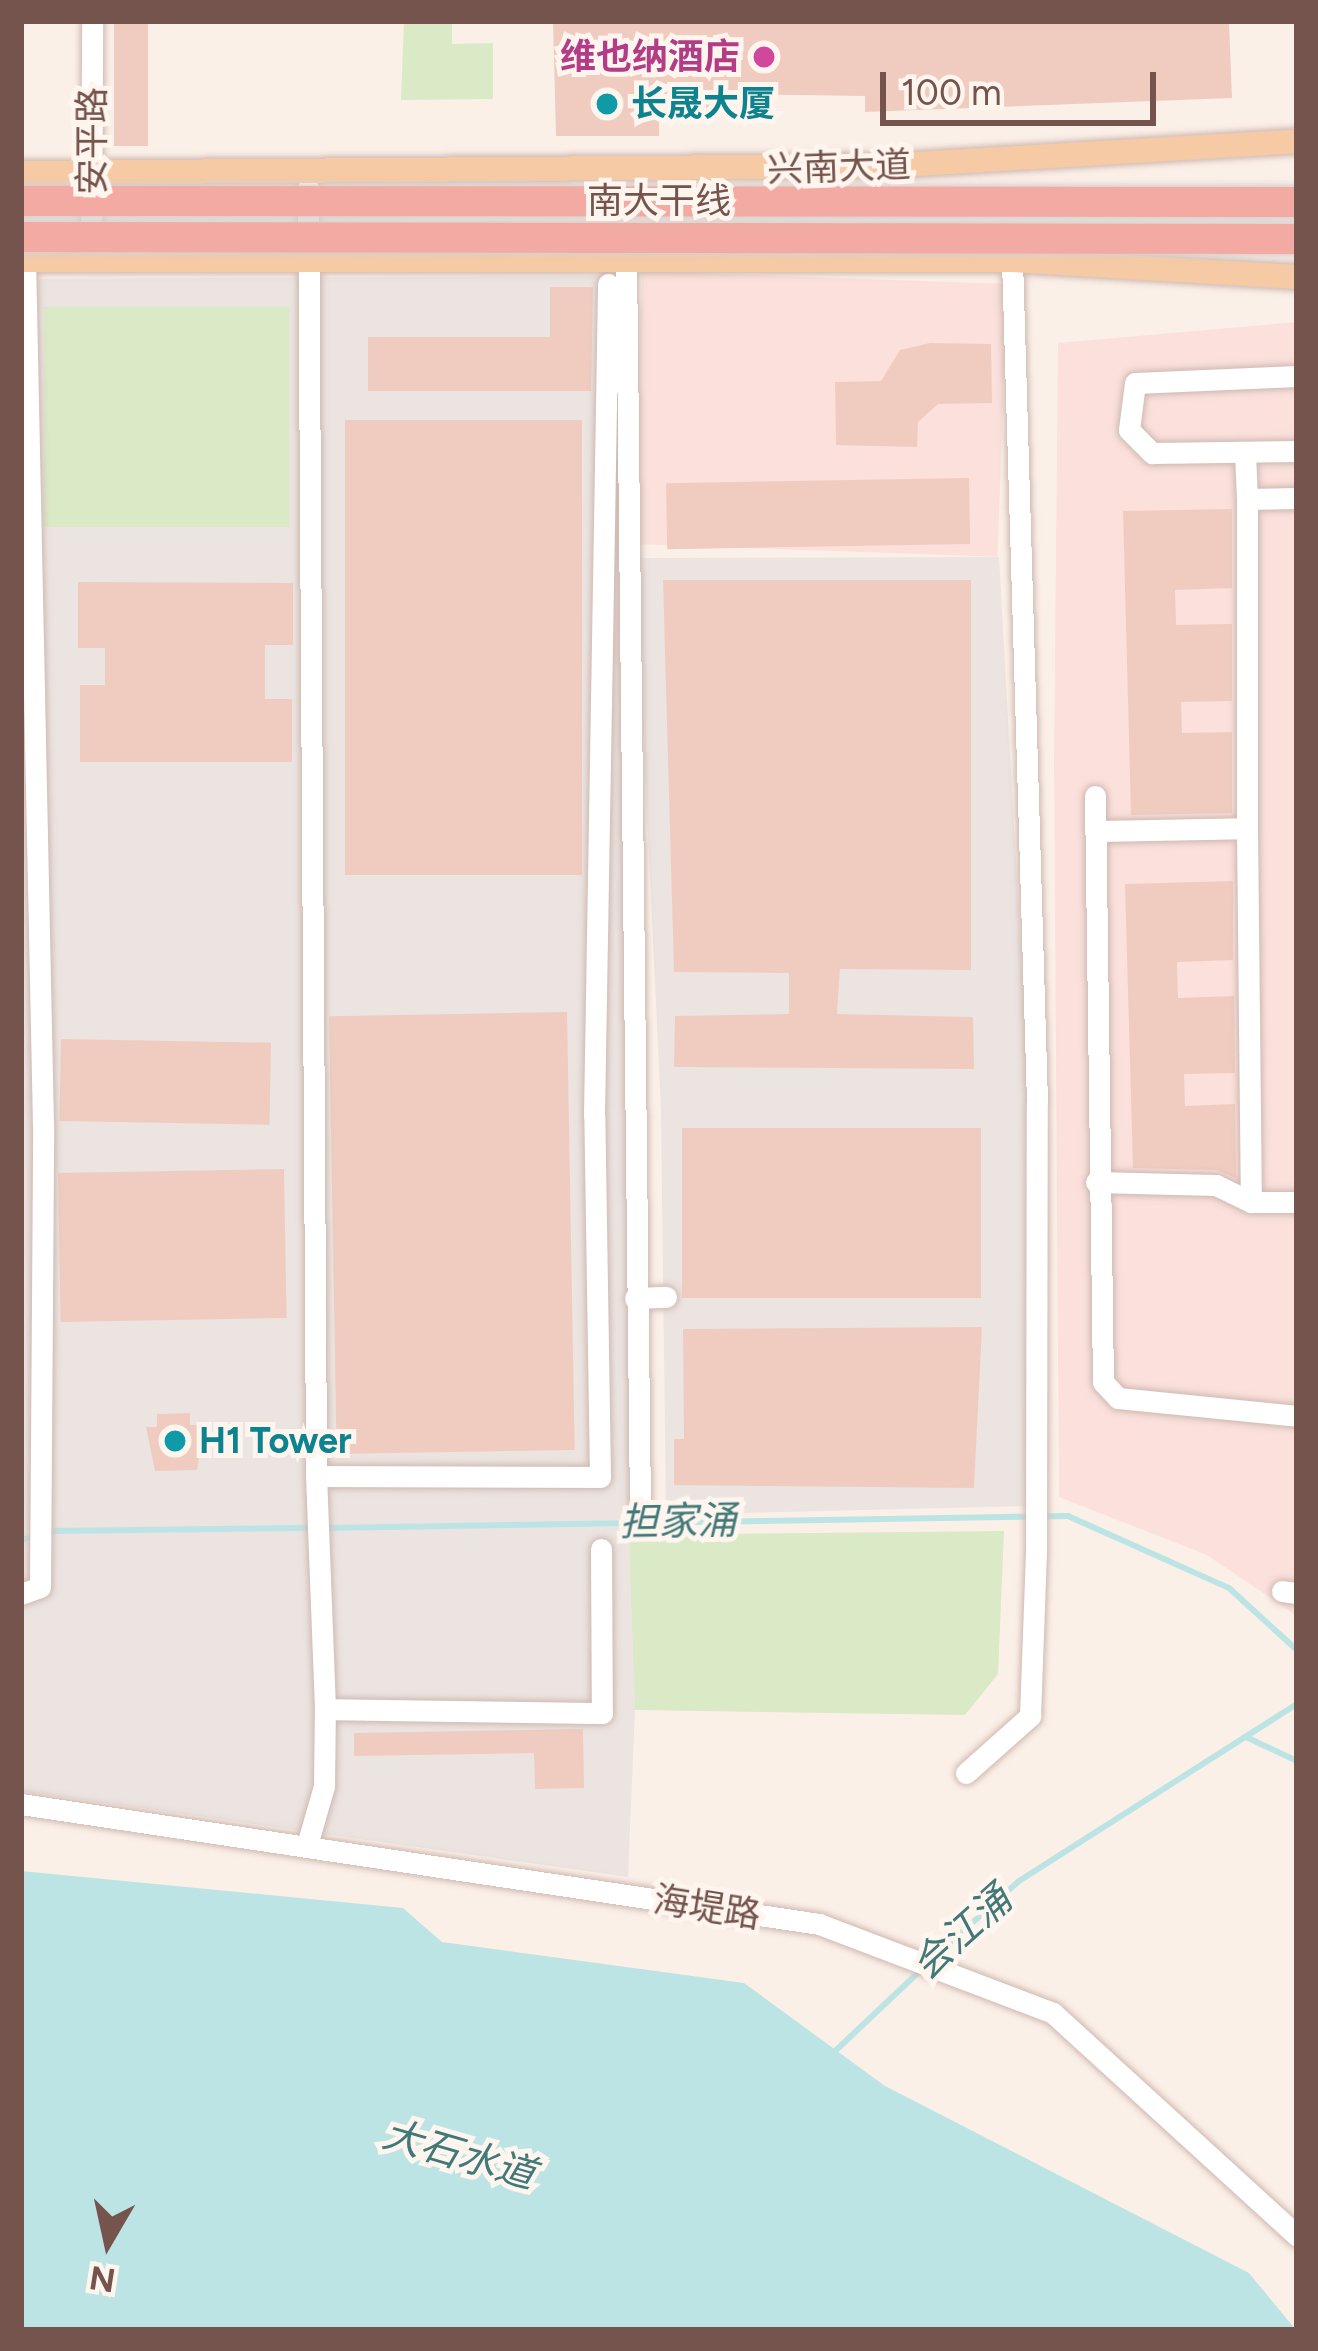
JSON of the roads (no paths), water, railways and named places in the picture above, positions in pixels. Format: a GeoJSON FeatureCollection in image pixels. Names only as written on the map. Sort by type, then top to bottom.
{"type":"FeatureCollection","features":[{"type":"Feature","properties":{"kind":"highway","name":"南大干线"},"geometry":{"type":"LineString","coordinates":[[21,201],[1297,202]]}},
{"type":"Feature","properties":{"kind":"highway","name":"南大干线"},"geometry":{"type":"LineString","coordinates":[[22,252],[1297,239]]}},
{"type":"Feature","properties":{"kind":"highway"},"geometry":{"type":"LineString","coordinates":[[1139,241],[1297,252]]}},
{"type":"Feature","properties":{"kind":"main road","name":"兴南大道"},"geometry":{"type":"LineString","coordinates":[[21,173],[308,176],[882,166],[1297,140]]}},
{"type":"Feature","properties":{"kind":"main road"},"geometry":{"type":"LineString","coordinates":[[1012,260],[1158,246],[1297,252]]}},
{"type":"Feature","properties":{"kind":"main road"},"geometry":{"type":"LineString","coordinates":[[22,252],[92,261],[1012,260],[1297,278]]}},
{"type":"Feature","properties":{"kind":"street","name":"安平路"},"geometry":{"type":"LineString","coordinates":[[92,21],[92,261]]}},
{"type":"Feature","properties":{"kind":"street"},"geometry":{"type":"LineString","coordinates":[[307,1845],[324,1786],[325,1709],[316,1476],[308,176]]}},
{"type":"Feature","properties":{"kind":"street"},"geometry":{"type":"LineString","coordinates":[[21,1594],[40,1587],[43,1125],[22,252]]}},
{"type":"Feature","properties":{"kind":"street"},"geometry":{"type":"LineString","coordinates":[[626,257],[640,1506]]}},
{"type":"Feature","properties":{"kind":"street"},"geometry":{"type":"LineString","coordinates":[[966,1773],[1030,1716],[1036,1549],[1037,1102],[1012,260]]}},
{"type":"Feature","properties":{"kind":"street"},"geometry":{"type":"LineString","coordinates":[[316,1476],[600,1477],[594,1115],[608,284]]}},
{"type":"Feature","properties":{"kind":"street"},"geometry":{"type":"LineString","coordinates":[[1297,376],[1142,381],[1129,391],[1129,430],[1141,449],[1297,451]]}},
{"type":"Feature","properties":{"kind":"street"},"geometry":{"type":"LineString","coordinates":[[1245,452],[1251,1202]]}},
{"type":"Feature","properties":{"kind":"street"},"geometry":{"type":"LineString","coordinates":[[1247,499],[1297,498]]}},
{"type":"Feature","properties":{"kind":"street"},"geometry":{"type":"LineString","coordinates":[[1095,796],[1096,1181],[1103,1382],[1118,1398],[1297,1416]]}},
{"type":"Feature","properties":{"kind":"street"},"geometry":{"type":"LineString","coordinates":[[1096,831],[1246,828]]}},
{"type":"Feature","properties":{"kind":"street"},"geometry":{"type":"LineString","coordinates":[[1096,1181],[1216,1185],[1251,1202],[1297,1202]]}},
{"type":"Feature","properties":{"kind":"street"},"geometry":{"type":"LineString","coordinates":[[635,1298],[665,1298]]}},
{"type":"Feature","properties":{"kind":"street"},"geometry":{"type":"LineString","coordinates":[[325,1709],[602,1713],[601,1549]]}},
{"type":"Feature","properties":{"kind":"street","name":"海堤路"},"geometry":{"type":"LineString","coordinates":[[21,1804],[819,1924],[1053,2013],[1297,2236]]}},
{"type":"Feature","properties":{"kind":"water","name":"大石水道"},"geometry":{"type":"Polygon","coordinates":[[[21,1871],[403,1908],[442,1942],[744,1983],[885,2086],[1249,2273],[1296,2330],[21,2329],[21,1871]]]}},
{"type":"Feature","properties":{"kind":"waterway","name":"担家涌"},"geometry":{"type":"LineString","coordinates":[[326,1528],[1068,1516],[1229,1588],[1297,1650]]}},
{"type":"Feature","properties":{"kind":"waterway","name":"担家涌"},"geometry":{"type":"LineString","coordinates":[[21,1540],[51,1531],[313,1528]]}},
{"type":"Feature","properties":{"kind":"waterway","name":"会江涌"},"geometry":{"type":"LineString","coordinates":[[932,1959],[1019,1881],[1297,1704]]}},
{"type":"Feature","properties":{"kind":"waterway"},"geometry":{"type":"LineString","coordinates":[[1246,1737],[1297,1761]]}},
{"type":"Feature","properties":{"kind":"waterway","name":"会江涌"},"geometry":{"type":"LineString","coordinates":[[832,2054],[923,1968]]}},
{"type":"Feature","properties":{"kind":"place","name":"维也纳酒店"},"geometry":{"type":"Point","coordinates":[764,57]}},
{"type":"Feature","properties":{"kind":"place","name":"长晟大厦"},"geometry":{"type":"Point","coordinates":[607,104]}},
{"type":"Feature","properties":{"kind":"place","name":"H1 Tower"},"geometry":{"type":"Point","coordinates":[175,1441]}}]}
